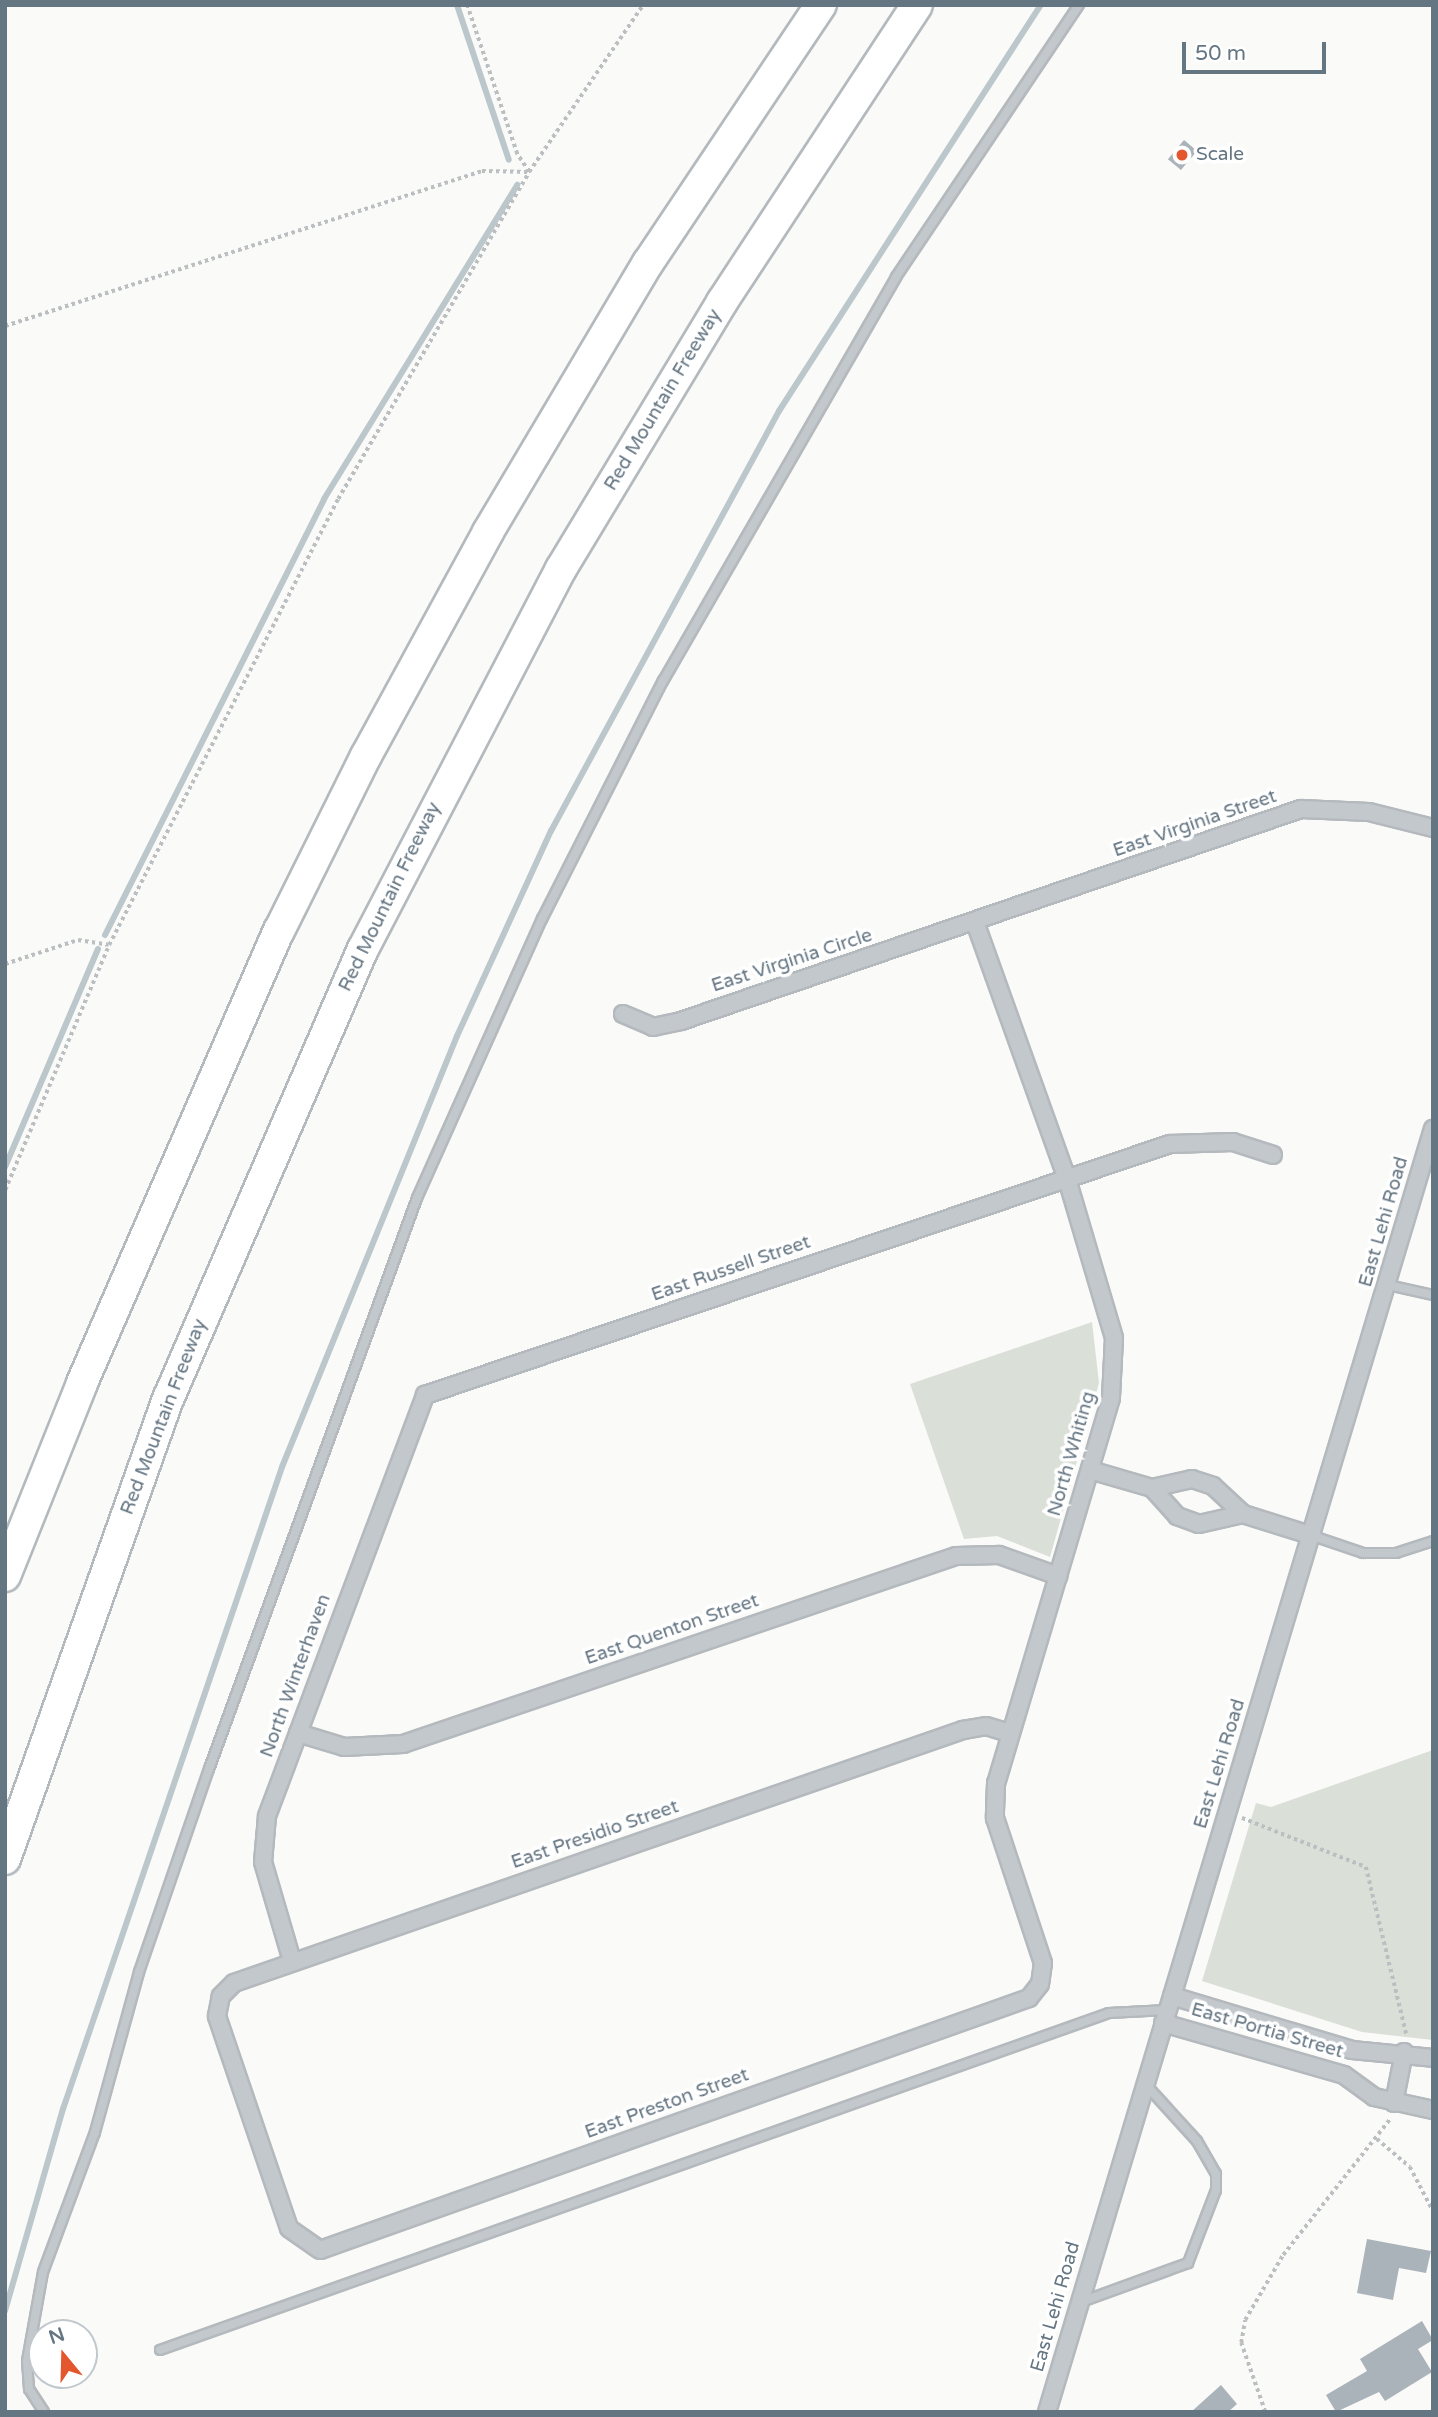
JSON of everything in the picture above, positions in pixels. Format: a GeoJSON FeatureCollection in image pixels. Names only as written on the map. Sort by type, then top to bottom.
{"type":"FeatureCollection","features":[{"type":"Feature","properties":{"kind":"highway"},"geometry":{"type":"LineString","coordinates":[[5,1576],[82,1383],[273,944],[366,756],[488,532],[648,263],[821,5]]}},
{"type":"Feature","properties":{"kind":"highway","name":"Red Mountain Freeway"},"geometry":{"type":"LineString","coordinates":[[5,1859],[169,1397],[369,937],[561,569],[722,302],[918,5]]}},
{"type":"Feature","properties":{"kind":"street","name":"East Virginia Street"},"geometry":{"type":"LineString","coordinates":[[975,922],[1301,809],[1369,812],[1431,828]]}},
{"type":"Feature","properties":{"kind":"street","name":"East Virginia Circle"},"geometry":{"type":"LineString","coordinates":[[623,1014],[653,1027],[681,1021],[975,922]]}},
{"type":"Feature","properties":{"kind":"street","name":"North Whiting"},"geometry":{"type":"LineString","coordinates":[[975,922],[1067,1179],[1114,1338],[1111,1398],[1009,1732],[995,1818],[1043,1964],[1040,1984],[1028,1998]]}},
{"type":"Feature","properties":{"kind":"street","name":"East Lehi Road"},"geometry":{"type":"LineString","coordinates":[[1047,2412],[1433,1129]]}},
{"type":"Feature","properties":{"kind":"street","name":"East Russell Street"},"geometry":{"type":"LineString","coordinates":[[415,1409],[425,1395],[446,1387],[1067,1179],[1194,1140],[1233,1142],[1273,1155]]}},
{"type":"Feature","properties":{"kind":"street","name":"North Winterhaven"},"geometry":{"type":"LineString","coordinates":[[292,1961],[263,1862],[267,1816],[415,1409]]}},
{"type":"Feature","properties":{"kind":"street"},"geometry":{"type":"LineString","coordinates":[[1090,1470],[1152,1488],[1192,1479],[1213,1486],[1243,1514],[1312,1536]]}},
{"type":"Feature","properties":{"kind":"street"},"geometry":{"type":"LineString","coordinates":[[1152,1488],[1177,1516],[1199,1524],[1243,1514]]}},
{"type":"Feature","properties":{"kind":"street","name":"East Quenton Street"},"geometry":{"type":"LineString","coordinates":[[298,1733],[344,1747],[403,1744],[956,1556],[999,1555],[1058,1576]]}},
{"type":"Feature","properties":{"kind":"street","name":"East Presidio Street"},"geometry":{"type":"LineString","coordinates":[[320,2250],[289,2228],[217,2016],[221,1996],[234,1983],[963,1730],[986,1726],[1009,1732]]}},
{"type":"Feature","properties":{"kind":"street","name":"East Preston Street"},"geometry":{"type":"LineString","coordinates":[[320,2250],[1028,1998]]}},
{"type":"Feature","properties":{"kind":"street","name":"East Portia Street"},"geometry":{"type":"LineString","coordinates":[[1167,2010],[1352,2050],[1404,2052],[1433,2058]]}},
{"type":"Feature","properties":{"kind":"street","name":"East Portia Street"},"geometry":{"type":"LineString","coordinates":[[1167,2010],[1344,2075],[1394,2103],[1433,2110]]}},
{"type":"Feature","properties":{"kind":"street"},"geometry":{"type":"LineString","coordinates":[[1394,2103],[1404,2052]]}},
{"type":"Feature","properties":{"kind":"lane"},"geometry":{"type":"LineString","coordinates":[[44,2412],[29,2389],[27,2361],[57,2224],[95,2132],[139,1972],[261,1619],[447,1129],[579,844],[707,602],[896,277],[1080,5]]}},
{"type":"Feature","properties":{"kind":"lane"},"geometry":{"type":"LineString","coordinates":[[1388,1285],[1433,1295]]}},
{"type":"Feature","properties":{"kind":"lane"},"geometry":{"type":"LineString","coordinates":[[1312,1536],[1363,1553],[1396,1553],[1433,1541]]}},
{"type":"Feature","properties":{"kind":"lane"},"geometry":{"type":"LineString","coordinates":[[160,2350],[1109,2013],[1167,2010]]}},
{"type":"Feature","properties":{"kind":"lane"},"geometry":{"type":"LineString","coordinates":[[1078,2303],[1178,2271],[1197,2251],[1216,2190],[1216,2174],[1198,2141],[1145,2084]]}},
{"type":"Feature","properties":{"kind":"path"},"geometry":{"type":"LineString","coordinates":[[467,5],[517,154],[530,172]]}},
{"type":"Feature","properties":{"kind":"path"},"geometry":{"type":"LineString","coordinates":[[5,1190],[109,945],[338,499],[530,172],[643,5]]}},
{"type":"Feature","properties":{"kind":"path"},"geometry":{"type":"LineString","coordinates":[[5,326],[482,171],[530,172]]}},
{"type":"Feature","properties":{"kind":"path"},"geometry":{"type":"LineString","coordinates":[[5,964],[78,940],[109,945]]}},
{"type":"Feature","properties":{"kind":"path"},"geometry":{"type":"LineString","coordinates":[[1227,1813],[1331,1848],[1366,1867],[1407,2039],[1404,2052]]}},
{"type":"Feature","properties":{"kind":"path"},"geometry":{"type":"LineString","coordinates":[[1265,2412],[1241,2343],[1245,2320],[1283,2255],[1377,2139],[1394,2103]]}},
{"type":"Feature","properties":{"kind":"path"},"geometry":{"type":"LineString","coordinates":[[1377,2139],[1410,2167],[1433,2211]]}},
{"type":"Feature","properties":{"kind":"shaded area"},"geometry":{"type":"Polygon","coordinates":[[[1092,1322],[1099,1383],[1050,1557],[997,1536],[964,1539],[910,1384],[1092,1322]]]}},
{"type":"Feature","properties":{"kind":"shaded area"},"geometry":{"type":"Polygon","coordinates":[[[1433,1750],[1433,2040],[1362,2032],[1202,1981],[1256,1803],[1271,1807],[1433,1750]]]}},
{"type":"Feature","properties":{"kind":"building","name":"Scale"},"geometry":{"type":"Polygon","coordinates":[[[1184,140],[1197,151],[1181,170],[1168,159],[1184,140]]]}},
{"type":"Feature","properties":{"kind":"building"},"geometry":{"type":"Polygon","coordinates":[[[1367,2239],[1431,2251],[1426,2273],[1399,2268],[1393,2300],[1357,2293],[1367,2239]]]}},
{"type":"Feature","properties":{"kind":"building"},"geometry":{"type":"Polygon","coordinates":[[[1422,2321],[1433,2340],[1418,2349],[1432,2372],[1385,2401],[1379,2392],[1336,2412],[1326,2395],[1367,2371],[1360,2359],[1422,2321]]]}},
{"type":"Feature","properties":{"kind":"building"},"geometry":{"type":"Polygon","coordinates":[[[1221,2385],[1237,2404],[1228,2412],[1191,2412],[1221,2385]]]}},
{"type":"Feature","properties":{"kind":"waterway"},"geometry":{"type":"LineString","coordinates":[[457,5],[509,160]]}},
{"type":"Feature","properties":{"kind":"waterway"},"geometry":{"type":"LineString","coordinates":[[5,2311],[63,2109],[282,1467],[457,1036],[551,831],[779,411],[1041,5]]}},
{"type":"Feature","properties":{"kind":"waterway"},"geometry":{"type":"LineString","coordinates":[[105,935],[324,499],[517,185]]}},
{"type":"Feature","properties":{"kind":"waterway"},"geometry":{"type":"LineString","coordinates":[[5,1167],[98,949]]}},
{"type":"Feature","properties":{"kind":"place","name":"Scale"},"geometry":{"type":"Point","coordinates":[1182,155]}}]}
